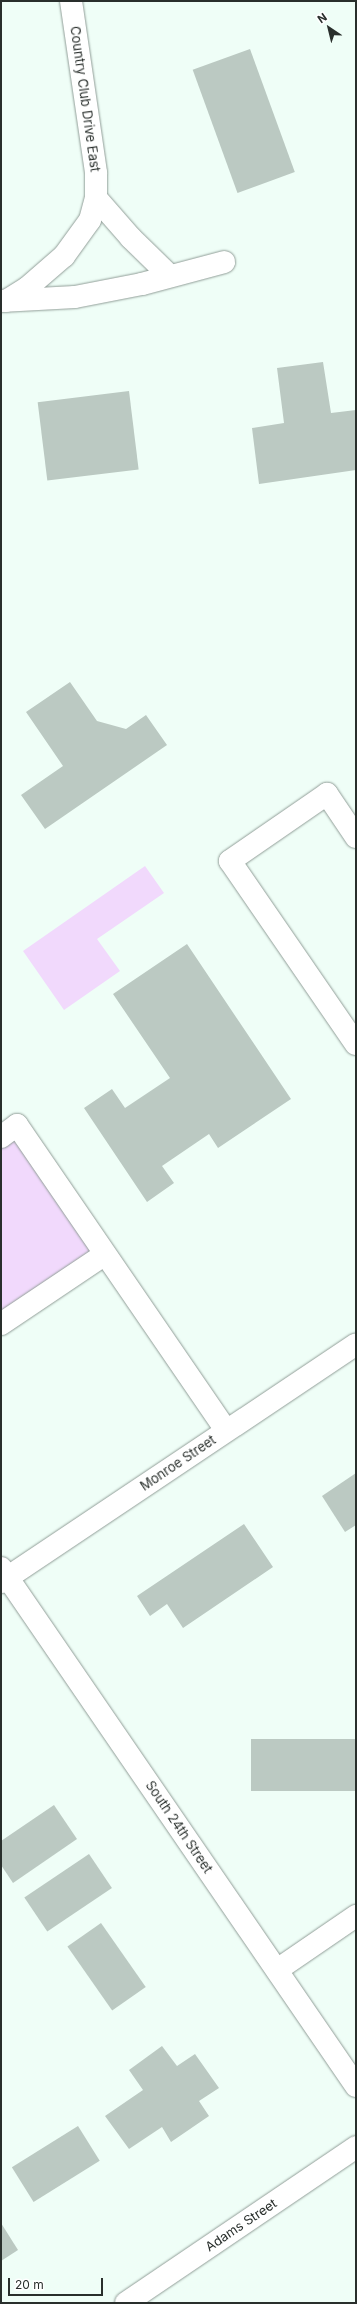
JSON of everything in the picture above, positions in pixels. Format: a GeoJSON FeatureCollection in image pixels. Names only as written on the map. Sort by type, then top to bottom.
{"type":"FeatureCollection","features":[{"type":"Feature","properties":{"kind":"street","name":"Country Club Drive East"},"geometry":{"type":"LineString","coordinates":[[3,301],[27,288],[64,256],[90,220],[96,198],[96,173],[71,1]]}},
{"type":"Feature","properties":{"kind":"street"},"geometry":{"type":"LineString","coordinates":[[96,198],[131,238],[170,276]]}},
{"type":"Feature","properties":{"kind":"street"},"geometry":{"type":"LineString","coordinates":[[3,301],[75,296],[170,276],[224,262]]}},
{"type":"Feature","properties":{"kind":"street"},"geometry":{"type":"LineString","coordinates":[[356,837],[327,794],[230,861],[356,1044]]}},
{"type":"Feature","properties":{"kind":"street"},"geometry":{"type":"LineString","coordinates":[[1,1137],[17,1125],[226,1430]]}},
{"type":"Feature","properties":{"kind":"street"},"geometry":{"type":"LineString","coordinates":[[1,1324],[105,1254]]}},
{"type":"Feature","properties":{"kind":"street","name":"Monroe Street"},"geometry":{"type":"LineString","coordinates":[[3,1576],[356,1344]]}},
{"type":"Feature","properties":{"kind":"street","name":"South 24th Street"},"geometry":{"type":"LineString","coordinates":[[3,1576],[356,2086]]}},
{"type":"Feature","properties":{"kind":"street"},"geometry":{"type":"LineString","coordinates":[[277,1970],[356,1916]]}},
{"type":"Feature","properties":{"kind":"street","name":"Adams Street"},"geometry":{"type":"LineString","coordinates":[[126,2303],[356,2147]]}},
{"type":"Feature","properties":{"kind":"shaded area"},"geometry":{"type":"Polygon","coordinates":[[[145,866],[164,893],[97,939],[120,971],[64,1010],[23,951],[145,866]]]}},
{"type":"Feature","properties":{"kind":"shaded area"},"geometry":{"type":"Polygon","coordinates":[[[17,1125],[105,1254],[1,1324],[1,1137],[17,1125]]]}},
{"type":"Feature","properties":{"kind":"building"},"geometry":{"type":"Polygon","coordinates":[[[250,49],[295,172],[237,193],[193,70],[250,49]]]}},
{"type":"Feature","properties":{"kind":"building"},"geometry":{"type":"Polygon","coordinates":[[[323,362],[331,413],[356,410],[356,470],[259,484],[252,428],[284,423],[277,368],[323,362]]]}},
{"type":"Feature","properties":{"kind":"building"},"geometry":{"type":"Polygon","coordinates":[[[129,391],[139,469],[47,481],[38,402],[129,391]]]}},
{"type":"Feature","properties":{"kind":"building"},"geometry":{"type":"Polygon","coordinates":[[[70,682],[97,721],[126,729],[146,715],[167,745],[45,829],[21,795],[63,766],[26,712],[70,682]]]}},
{"type":"Feature","properties":{"kind":"building"},"geometry":{"type":"Polygon","coordinates":[[[187,944],[291,1099],[218,1148],[209,1134],[162,1166],[174,1183],[147,1202],[84,1108],[112,1089],[125,1108],[170,1078],[113,994],[187,944]]]}},
{"type":"Feature","properties":{"kind":"building"},"geometry":{"type":"Polygon","coordinates":[[[356,1473],[356,1525],[345,1532],[322,1496],[356,1473]]]}},
{"type":"Feature","properties":{"kind":"building"},"geometry":{"type":"Polygon","coordinates":[[[244,1524],[273,1567],[183,1628],[167,1604],[150,1616],[137,1596],[244,1524]]]}},
{"type":"Feature","properties":{"kind":"building"},"geometry":{"type":"Polygon","coordinates":[[[251,1739],[356,1739],[356,1791],[251,1791],[251,1739]]]}},
{"type":"Feature","properties":{"kind":"building"},"geometry":{"type":"Polygon","coordinates":[[[54,1805],[77,1839],[13,1883],[1,1865],[1,1841],[54,1805]]]}},
{"type":"Feature","properties":{"kind":"building"},"geometry":{"type":"Polygon","coordinates":[[[89,1854],[112,1888],[47,1932],[24,1898],[89,1854]]]}},
{"type":"Feature","properties":{"kind":"building"},"geometry":{"type":"Polygon","coordinates":[[[101,1923],[146,1987],[112,2010],[67,1947],[101,1923]]]}},
{"type":"Feature","properties":{"kind":"building"},"geometry":{"type":"Polygon","coordinates":[[[162,2046],[177,2066],[195,2054],[219,2088],[199,2101],[209,2116],[171,2142],[162,2127],[129,2149],[105,2116],[143,2090],[129,2070],[162,2046]]]}},
{"type":"Feature","properties":{"kind":"building"},"geometry":{"type":"Polygon","coordinates":[[[78,2126],[100,2161],[34,2202],[12,2167],[78,2126]]]}},
{"type":"Feature","properties":{"kind":"building"},"geometry":{"type":"Polygon","coordinates":[[[1,2223],[18,2250],[1,2261],[1,2223]]]}}]}
